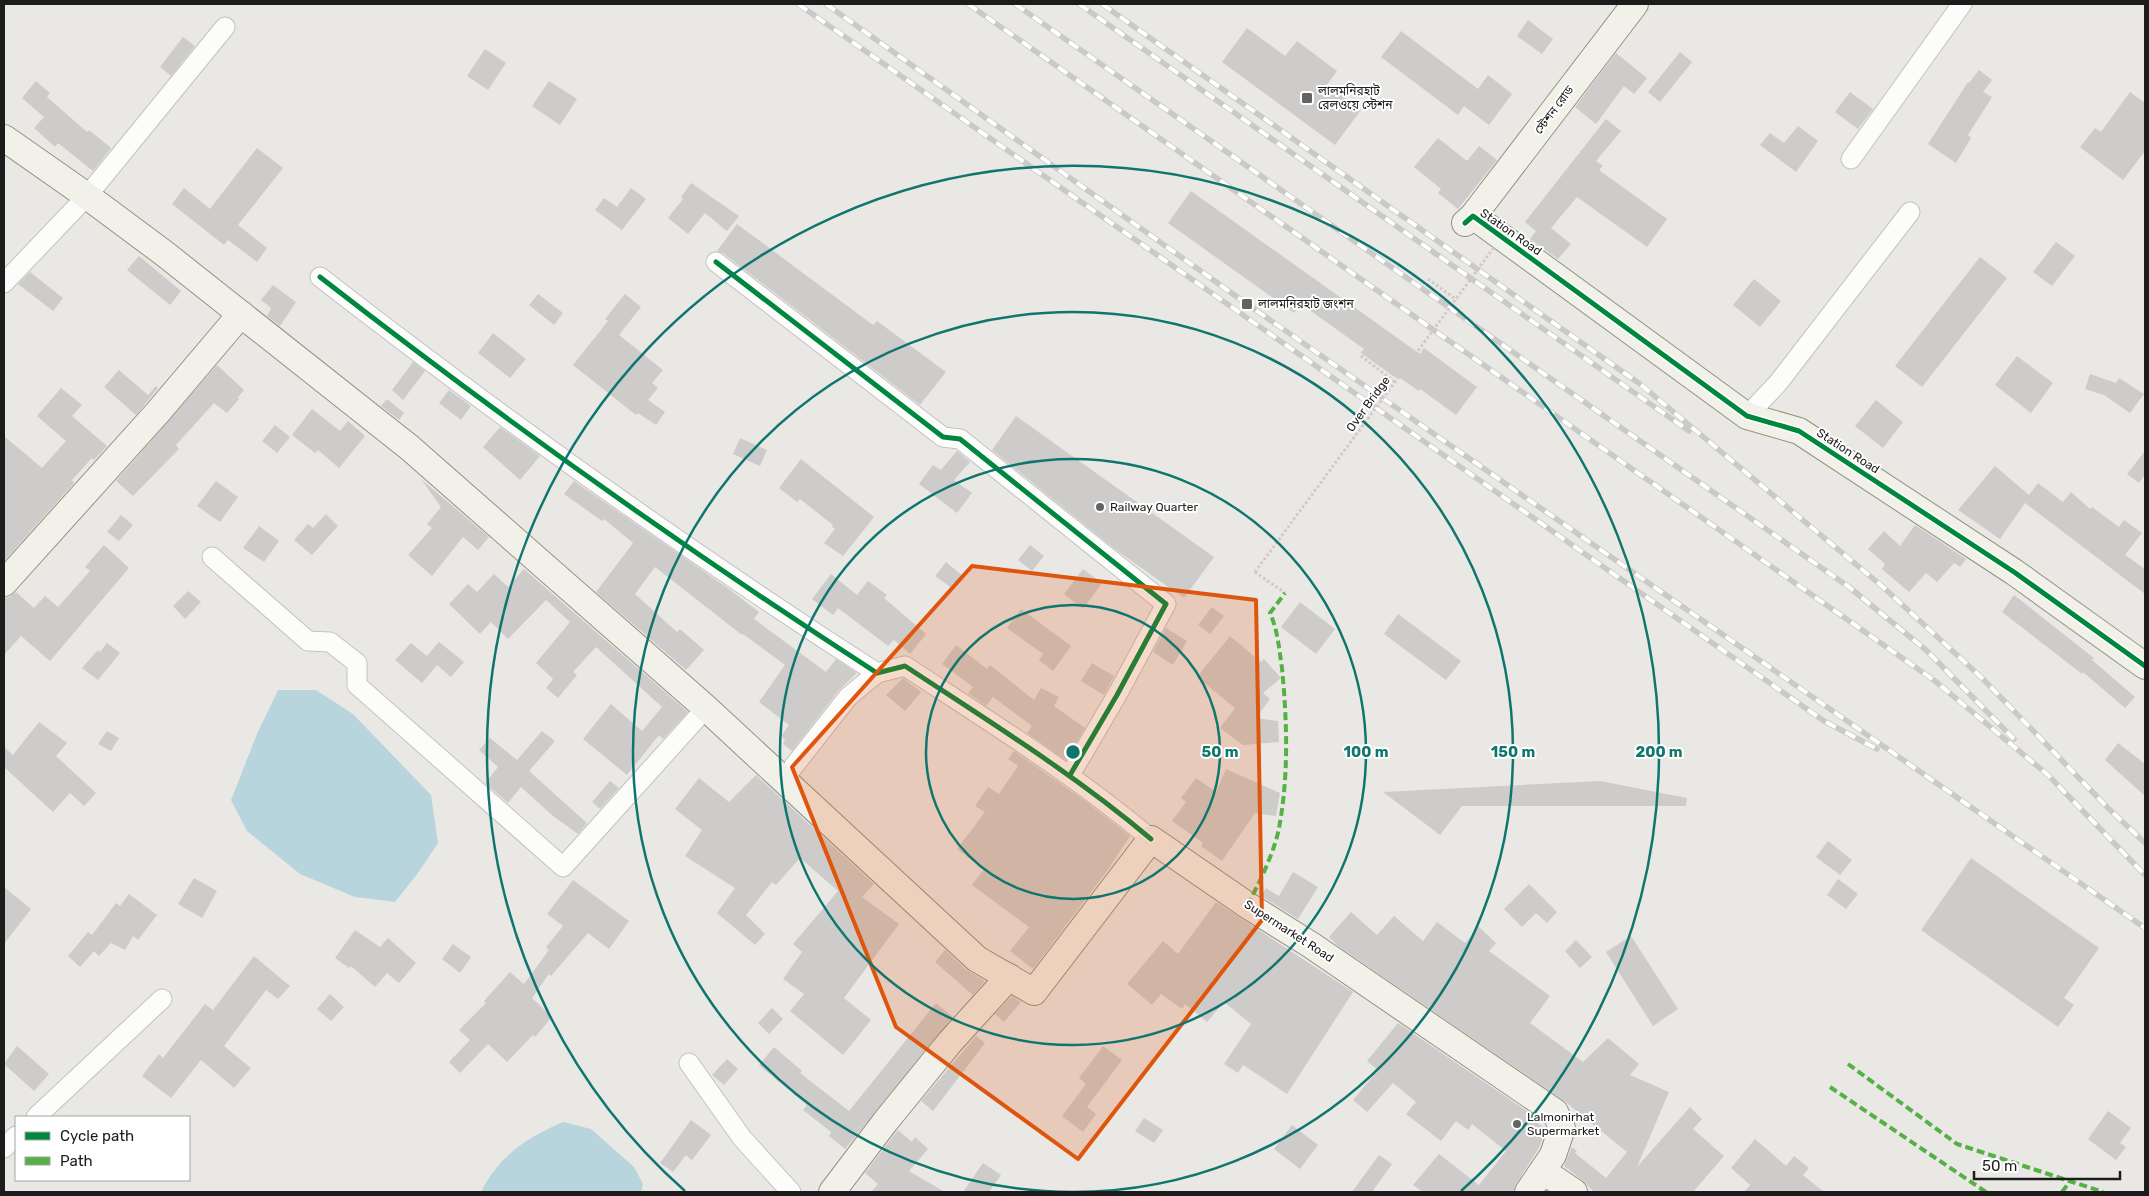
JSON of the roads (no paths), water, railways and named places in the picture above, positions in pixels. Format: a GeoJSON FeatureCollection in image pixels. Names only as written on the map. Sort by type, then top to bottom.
{"type":"FeatureCollection","features":[{"type":"Feature","properties":{"kind":"main road","name":"স্টেশন রোড"},"geometry":{"type":"LineString","coordinates":[[1469,219],[1635,4]]}},
{"type":"Feature","properties":{"kind":"main road"},"geometry":{"type":"LineString","coordinates":[[4,138],[88,196],[410,448],[706,708],[976,959],[1034,992],[1151,839]]}},
{"type":"Feature","properties":{"kind":"main road","name":"Station Road"},"geometry":{"type":"LineString","coordinates":[[1469,219],[1746,416],[1799,432],[2014,572],[2145,666]]}},
{"type":"Feature","properties":{"kind":"main road"},"geometry":{"type":"LineString","coordinates":[[4,583],[158,412],[241,314]]}},
{"type":"Feature","properties":{"kind":"main road","name":"Supermarket Road"},"geometry":{"type":"LineString","coordinates":[[1151,839],[1247,905],[1311,945],[1555,1112],[1562,1128],[1553,1154],[1528,1192]]}},
{"type":"Feature","properties":{"kind":"main road"},"geometry":{"type":"LineString","coordinates":[[832,1192],[885,1122],[950,1042],[1009,977]]}},
{"type":"Feature","properties":{"kind":"main road"},"geometry":{"type":"LineString","coordinates":[[1543,1171],[1574,1192]]}},
{"type":"Feature","properties":{"kind":"street"},"geometry":{"type":"LineString","coordinates":[[1851,159],[1962,4]]}},
{"type":"Feature","properties":{"kind":"street"},"geometry":{"type":"LineString","coordinates":[[4,283],[88,196],[225,28]]}},
{"type":"Feature","properties":{"kind":"street"},"geometry":{"type":"LineString","coordinates":[[1746,416],[1778,383],[1910,212]]}},
{"type":"Feature","properties":{"kind":"street"},"geometry":{"type":"LineString","coordinates":[[716,262],[943,437],[960,439],[1166,604],[1117,695],[1070,775]]}},
{"type":"Feature","properties":{"kind":"street"},"geometry":{"type":"LineString","coordinates":[[320,277],[500,414],[632,508],[763,599],[877,673]]}},
{"type":"Feature","properties":{"kind":"street"},"geometry":{"type":"LineString","coordinates":[[212,556],[308,641],[330,642],[357,663],[357,684],[563,867],[706,708]]}},
{"type":"Feature","properties":{"kind":"street"},"geometry":{"type":"LineString","coordinates":[[783,780],[848,697],[877,673],[906,666],[1070,775],[1106,801],[1151,839]]}},
{"type":"Feature","properties":{"kind":"street"},"geometry":{"type":"LineString","coordinates":[[37,1116],[162,998]]}},
{"type":"Feature","properties":{"kind":"street"},"geometry":{"type":"LineString","coordinates":[[689,1063],[742,1138],[791,1192]]}},
{"type":"Feature","properties":{"kind":"street"},"geometry":{"type":"LineString","coordinates":[[4,1148],[15,1137]]}},
{"type":"Feature","properties":{"kind":"water"},"geometry":{"type":"Polygon","coordinates":[[[278,690],[316,690],[353,714],[431,795],[438,843],[418,873],[395,902],[355,897],[300,874],[247,831],[231,800],[257,734],[278,690]]]}},
{"type":"Feature","properties":{"kind":"water"},"geometry":{"type":"Polygon","coordinates":[[[563,1122],[591,1129],[634,1167],[643,1184],[641,1192],[481,1192],[488,1179],[515,1149],[537,1134],[563,1122]]]}},
{"type":"Feature","properties":{"kind":"railway"},"geometry":{"type":"LineString","coordinates":[[798,4],[1824,721],[1877,749]]}},
{"type":"Feature","properties":{"kind":"railway"},"geometry":{"type":"LineString","coordinates":[[826,4],[1247,304],[2145,928]]}},
{"type":"Feature","properties":{"kind":"railway"},"geometry":{"type":"LineString","coordinates":[[968,4],[1935,681],[2048,775],[2145,875]]}},
{"type":"Feature","properties":{"kind":"railway"},"geometry":{"type":"LineString","coordinates":[[1015,4],[1849,587],[1926,650],[2014,739]]}},
{"type":"Feature","properties":{"kind":"railway"},"geometry":{"type":"LineString","coordinates":[[1079,4],[1689,431]]}},
{"type":"Feature","properties":{"kind":"railway"},"geometry":{"type":"LineString","coordinates":[[1102,4],[1640,384],[1883,587],[1983,679],[2108,808],[2145,843]]}},
{"type":"Feature","properties":{"kind":"place","name":"লালমনিরহাট রেলওয়ে স্টেশন"},"geometry":{"type":"Point","coordinates":[1307,98]}},
{"type":"Feature","properties":{"kind":"place","name":"লালমনিরহাট জংশন"},"geometry":{"type":"Point","coordinates":[1247,304]}},
{"type":"Feature","properties":{"kind":"place","name":"Railway Quarter"},"geometry":{"type":"Point","coordinates":[1100,507]}},
{"type":"Feature","properties":{"kind":"place","name":"Lalmonirhat Supermarket"},"geometry":{"type":"Point","coordinates":[1517,1124]}}]}
